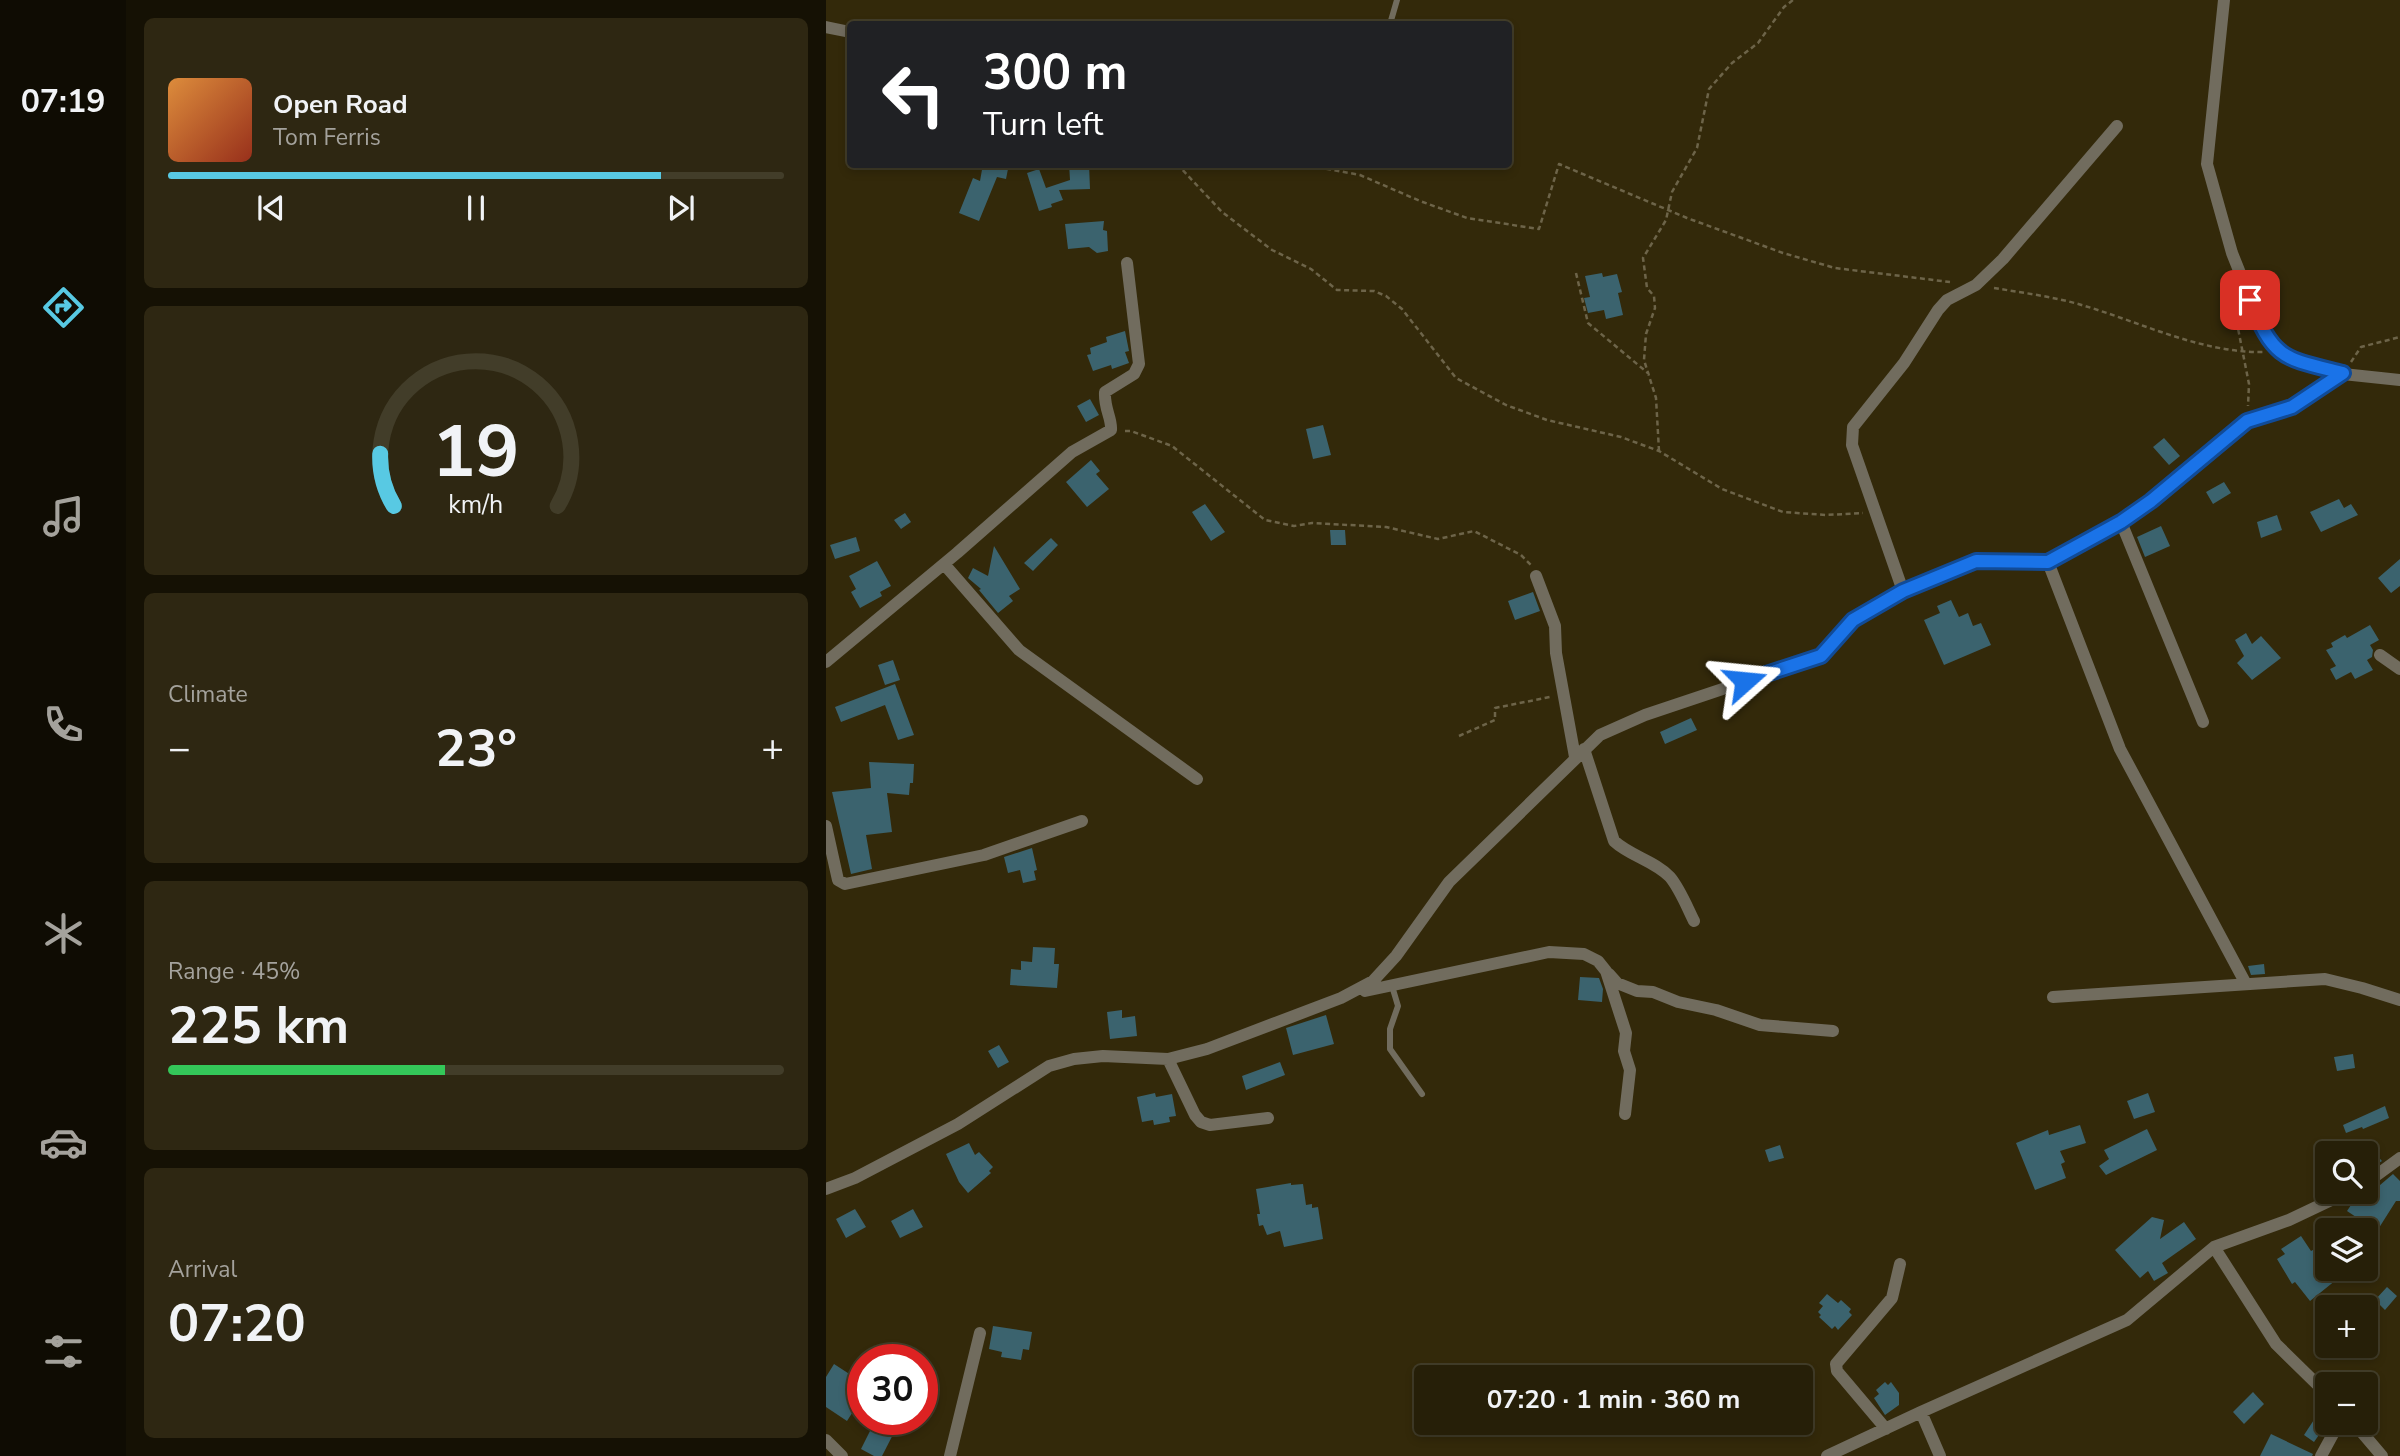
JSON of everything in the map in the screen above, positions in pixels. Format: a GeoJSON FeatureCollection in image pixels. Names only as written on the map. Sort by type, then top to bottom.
{"type":"FeatureCollection","features":[{"type":"Feature","properties":{"kind":"street"},"geometry":{"type":"LineString","coordinates":[[2224,0],[2207,164],[2232,253],[2267,338],[2280,352],[2301,363],[2343,373],[2400,380]]}},
{"type":"Feature","properties":{"kind":"street"},"geometry":{"type":"LineString","coordinates":[[826,27],[847,31]]}},
{"type":"Feature","properties":{"kind":"street"},"geometry":{"type":"LineString","coordinates":[[1903,591],[1852,445],[1853,427],[1905,363],[1938,310],[1947,300],[1976,285],[2003,258],[2117,126]]}},
{"type":"Feature","properties":{"kind":"street"},"geometry":{"type":"LineString","coordinates":[[826,662],[1072,452],[1111,430],[1112,425],[1104,406],[1105,392],[1134,374],[1139,363],[1127,263]]}},
{"type":"Feature","properties":{"kind":"street"},"geometry":{"type":"LineString","coordinates":[[1341,998],[1373,981],[1396,956],[1449,882],[1600,736],[1644,715],[1821,656],[1853,620],[1903,591],[1976,561],[2048,562],[2121,522],[2151,501],[2247,421],[2292,407],[2343,373]]}},
{"type":"Feature","properties":{"kind":"street"},"geometry":{"type":"LineString","coordinates":[[2121,522],[2203,722]]}},
{"type":"Feature","properties":{"kind":"street"},"geometry":{"type":"LineString","coordinates":[[2048,562],[2120,749],[2246,984]]}},
{"type":"Feature","properties":{"kind":"street"},"geometry":{"type":"LineString","coordinates":[[944,564],[1019,650],[1197,779]]}},
{"type":"Feature","properties":{"kind":"street"},"geometry":{"type":"LineString","coordinates":[[1536,576],[1555,626],[1556,653],[1564,695],[1580,753],[1614,841],[1625,851],[1652,864],[1670,877],[1694,921]]}},
{"type":"Feature","properties":{"kind":"street"},"geometry":{"type":"LineString","coordinates":[[2380,655],[2400,669]]}},
{"type":"Feature","properties":{"kind":"street"},"geometry":{"type":"LineString","coordinates":[[826,826],[838,880],[845,884],[984,855],[1082,821]]}},
{"type":"Feature","properties":{"kind":"street"},"geometry":{"type":"LineString","coordinates":[[826,1189],[855,1178],[958,1124],[1049,1066],[1074,1059],[1103,1056],[1168,1059],[1207,1049],[1341,998],[1391,984],[1549,952],[1584,954],[1598,961],[1617,983],[1637,991],[1653,992],[1678,1002],[1716,1010],[1760,1025],[1833,1031]]}},
{"type":"Feature","properties":{"kind":"street"},"geometry":{"type":"LineString","coordinates":[[1606,971],[1626,1033],[1624,1051],[1630,1070],[1625,1114]]}},
{"type":"Feature","properties":{"kind":"street"},"geometry":{"type":"LineString","coordinates":[[2053,997],[2325,979],[2397,999],[2400,1014]]}},
{"type":"Feature","properties":{"kind":"street"},"geometry":{"type":"LineString","coordinates":[[1168,1059],[1201,1122],[1210,1125],[1268,1118]]}},
{"type":"Feature","properties":{"kind":"street"},"geometry":{"type":"LineString","coordinates":[[2378,1174],[2400,1158]]}},
{"type":"Feature","properties":{"kind":"street"},"geometry":{"type":"LineString","coordinates":[[1827,1456],[2127,1320],[2214,1247],[2289,1220],[2323,1204]]}},
{"type":"Feature","properties":{"kind":"street"},"geometry":{"type":"LineString","coordinates":[[2214,1247],[2276,1343],[2315,1382]]}},
{"type":"Feature","properties":{"kind":"street"},"geometry":{"type":"LineString","coordinates":[[1886,1429],[1837,1371],[1836,1364],[1892,1298],[1900,1264]]}},
{"type":"Feature","properties":{"kind":"street"},"geometry":{"type":"LineString","coordinates":[[950,1456],[980,1333]]}},
{"type":"Feature","properties":{"kind":"street"},"geometry":{"type":"LineString","coordinates":[[1921,1412],[1940,1456]]}},
{"type":"Feature","properties":{"kind":"street"},"geometry":{"type":"LineString","coordinates":[[2321,1456],[2332,1435]]}},
{"type":"Feature","properties":{"kind":"street"},"geometry":{"type":"LineString","coordinates":[[2364,1435],[2382,1456]]}},
{"type":"Feature","properties":{"kind":"street"},"geometry":{"type":"LineString","coordinates":[[826,1440],[842,1456]]}},
{"type":"Feature","properties":{"kind":"lane"},"geometry":{"type":"LineString","coordinates":[[1391,21],[1396,0]]}},
{"type":"Feature","properties":{"kind":"lane"},"geometry":{"type":"LineString","coordinates":[[1391,984],[1398,1006],[1390,1029],[1390,1049],[1422,1094]]}},
{"type":"Feature","properties":{"kind":"path"},"geometry":{"type":"LineString","coordinates":[[1659,451],[1656,398],[1644,360],[1654,296],[1647,288],[1643,258],[1666,220],[1672,192],[1697,148],[1709,89],[1732,62],[1758,43],[1784,7],[1793,0]]}},
{"type":"Feature","properties":{"kind":"path"},"geometry":{"type":"LineString","coordinates":[[1322,168],[1360,175],[1419,201],[1467,218],[1539,229],[1559,164],[1668,210],[1783,253],[1835,268],[1950,282]]}},
{"type":"Feature","properties":{"kind":"path"},"geometry":{"type":"LineString","coordinates":[[1181,168],[1222,212],[1272,250],[1311,268],[1337,289],[1374,291],[1386,296],[1402,309],[1457,377],[1506,405],[1547,420],[1621,437],[1659,451],[1722,489],[1783,512],[1826,515],[1875,512]]}},
{"type":"Feature","properties":{"kind":"path"},"geometry":{"type":"LineString","coordinates":[[1576,272],[1588,323],[1649,374]]}},
{"type":"Feature","properties":{"kind":"path"},"geometry":{"type":"LineString","coordinates":[[1976,285],[2083,306],[2174,336],[2242,352],[2280,352]]}},
{"type":"Feature","properties":{"kind":"path"},"geometry":{"type":"LineString","coordinates":[[2230,286],[2249,384],[2247,421]]}},
{"type":"Feature","properties":{"kind":"path"},"geometry":{"type":"LineString","coordinates":[[2343,373],[2361,347],[2400,337]]}},
{"type":"Feature","properties":{"kind":"path"},"geometry":{"type":"LineString","coordinates":[[1111,430],[1131,431],[1172,446],[1265,520],[1294,526],[1312,523],[1386,527],[1438,539],[1474,531],[1521,555],[1536,576]]}},
{"type":"Feature","properties":{"kind":"path"},"geometry":{"type":"LineString","coordinates":[[1459,736],[1495,720],[1496,708],[1564,695]]}},
{"type":"Feature","properties":{"kind":"building"},"geometry":{"type":"Polygon","coordinates":[[[982,168],[1008,168],[1006,179],[997,177],[979,221],[959,213],[973,178],[980,181],[982,168]]]}},
{"type":"Feature","properties":{"kind":"building"},"geometry":{"type":"Polygon","coordinates":[[[1069,168],[1089,168],[1090,189],[1059,190],[1063,200],[1039,211],[1027,173],[1039,169],[1046,188],[1070,180],[1069,168]]]}},
{"type":"Feature","properties":{"kind":"building"},"geometry":{"type":"Polygon","coordinates":[[[1104,221],[1103,230],[1107,231],[1108,251],[1097,253],[1089,247],[1068,249],[1065,224],[1104,221]]]}},
{"type":"Feature","properties":{"kind":"building"},"geometry":{"type":"Polygon","coordinates":[[[1602,273],[1603,277],[1617,274],[1622,292],[1618,293],[1623,315],[1606,319],[1604,310],[1588,313],[1584,298],[1590,297],[1585,276],[1602,273]]]}},
{"type":"Feature","properties":{"kind":"building"},"geometry":{"type":"Polygon","coordinates":[[[1125,331],[1129,351],[1125,352],[1129,363],[1112,369],[1111,365],[1093,371],[1087,355],[1091,354],[1090,348],[1107,342],[1106,337],[1125,331]]]}},
{"type":"Feature","properties":{"kind":"building"},"geometry":{"type":"Polygon","coordinates":[[[1090,399],[1099,415],[1086,422],[1077,406],[1090,399]]]}},
{"type":"Feature","properties":{"kind":"building"},"geometry":{"type":"Polygon","coordinates":[[[1323,425],[1331,455],[1313,459],[1306,429],[1323,425]]]}},
{"type":"Feature","properties":{"kind":"building"},"geometry":{"type":"Polygon","coordinates":[[[2164,438],[2180,456],[2169,465],[2153,447],[2164,438]]]}},
{"type":"Feature","properties":{"kind":"building"},"geometry":{"type":"Polygon","coordinates":[[[1091,460],[1100,471],[1096,474],[1109,489],[1087,507],[1066,482],[1091,460]]]}},
{"type":"Feature","properties":{"kind":"building"},"geometry":{"type":"Polygon","coordinates":[[[2224,482],[2231,493],[2213,504],[2206,492],[2224,482]]]}},
{"type":"Feature","properties":{"kind":"building"},"geometry":{"type":"Polygon","coordinates":[[[2339,499],[2344,508],[2351,504],[2358,515],[2321,532],[2310,512],[2339,499]]]}},
{"type":"Feature","properties":{"kind":"building"},"geometry":{"type":"Polygon","coordinates":[[[1205,504],[1225,532],[1211,541],[1192,512],[1205,504]]]}},
{"type":"Feature","properties":{"kind":"building"},"geometry":{"type":"Polygon","coordinates":[[[905,513],[911,522],[901,529],[894,520],[905,513]]]}},
{"type":"Feature","properties":{"kind":"building"},"geometry":{"type":"Polygon","coordinates":[[[2277,515],[2282,530],[2261,538],[2257,522],[2277,515]]]}},
{"type":"Feature","properties":{"kind":"building"},"geometry":{"type":"Polygon","coordinates":[[[2161,526],[2170,546],[2145,557],[2137,537],[2161,526]]]}},
{"type":"Feature","properties":{"kind":"building"},"geometry":{"type":"Polygon","coordinates":[[[1330,530],[1345,530],[1346,545],[1331,545],[1330,530]]]}},
{"type":"Feature","properties":{"kind":"building"},"geometry":{"type":"Polygon","coordinates":[[[856,537],[860,551],[835,559],[830,545],[856,537]]]}},
{"type":"Feature","properties":{"kind":"building"},"geometry":{"type":"Polygon","coordinates":[[[1051,538],[1058,545],[1033,571],[1024,563],[1051,538]]]}},
{"type":"Feature","properties":{"kind":"building"},"geometry":{"type":"Polygon","coordinates":[[[994,546],[1020,589],[1009,596],[1013,601],[998,613],[979,590],[981,589],[968,578],[973,568],[988,576],[994,546]]]}},
{"type":"Feature","properties":{"kind":"building"},"geometry":{"type":"Polygon","coordinates":[[[2400,559],[2400,586],[2391,593],[2378,578],[2400,559]]]}},
{"type":"Feature","properties":{"kind":"building"},"geometry":{"type":"Polygon","coordinates":[[[877,561],[891,586],[880,592],[882,596],[860,608],[851,592],[856,589],[849,576],[877,561]]]}},
{"type":"Feature","properties":{"kind":"building"},"geometry":{"type":"Polygon","coordinates":[[[1533,592],[1540,611],[1515,620],[1508,601],[1533,592]]]}},
{"type":"Feature","properties":{"kind":"building"},"geometry":{"type":"Polygon","coordinates":[[[1951,600],[1959,617],[1968,613],[1973,626],[1981,623],[1991,645],[1944,665],[1924,620],[1940,613],[1937,606],[1951,600]]]}},
{"type":"Feature","properties":{"kind":"building"},"geometry":{"type":"Polygon","coordinates":[[[2370,625],[2379,640],[2370,645],[2373,650],[2372,657],[2367,660],[2373,670],[2355,679],[2351,672],[2336,680],[2330,669],[2336,666],[2326,650],[2333,647],[2331,643],[2345,635],[2347,638],[2370,625]]]}},
{"type":"Feature","properties":{"kind":"building"},"geometry":{"type":"Polygon","coordinates":[[[2246,633],[2252,644],[2261,636],[2281,658],[2252,680],[2237,663],[2244,656],[2235,640],[2246,633]]]}},
{"type":"Feature","properties":{"kind":"building"},"geometry":{"type":"Polygon","coordinates":[[[893,660],[900,680],[885,685],[878,665],[893,660]]]}},
{"type":"Feature","properties":{"kind":"building"},"geometry":{"type":"Polygon","coordinates":[[[895,684],[914,735],[898,740],[885,705],[841,722],[835,707],[895,684]]]}},
{"type":"Feature","properties":{"kind":"building"},"geometry":{"type":"Polygon","coordinates":[[[1691,718],[1697,730],[1665,744],[1660,732],[1691,718]]]}},
{"type":"Feature","properties":{"kind":"building"},"geometry":{"type":"Polygon","coordinates":[[[869,762],[914,764],[913,783],[910,783],[909,795],[887,793],[892,832],[866,835],[872,869],[851,874],[832,792],[871,788],[869,762]]]}},
{"type":"Feature","properties":{"kind":"building"},"geometry":{"type":"Polygon","coordinates":[[[1032,848],[1037,870],[1034,871],[1036,880],[1023,883],[1020,870],[1008,873],[1004,857],[1032,848]]]}},
{"type":"Feature","properties":{"kind":"building"},"geometry":{"type":"Polygon","coordinates":[[[1033,947],[1055,948],[1054,964],[1059,964],[1057,988],[1010,985],[1011,969],[1021,970],[1021,961],[1032,962],[1033,947]]]}},
{"type":"Feature","properties":{"kind":"building"},"geometry":{"type":"Polygon","coordinates":[[[2264,964],[2265,974],[2251,975],[2248,966],[2264,964]]]}},
{"type":"Feature","properties":{"kind":"building"},"geometry":{"type":"Polygon","coordinates":[[[1580,977],[1599,978],[1603,989],[1602,1002],[1578,1000],[1580,977]]]}},
{"type":"Feature","properties":{"kind":"building"},"geometry":{"type":"Polygon","coordinates":[[[1122,1010],[1122,1018],[1135,1016],[1137,1036],[1110,1039],[1107,1012],[1122,1010]]]}},
{"type":"Feature","properties":{"kind":"building"},"geometry":{"type":"Polygon","coordinates":[[[1326,1015],[1334,1044],[1293,1055],[1286,1028],[1326,1015]]]}},
{"type":"Feature","properties":{"kind":"building"},"geometry":{"type":"Polygon","coordinates":[[[999,1045],[1009,1062],[998,1068],[988,1051],[999,1045]]]}},
{"type":"Feature","properties":{"kind":"building"},"geometry":{"type":"Polygon","coordinates":[[[2353,1054],[2355,1068],[2337,1071],[2334,1057],[2353,1054]]]}},
{"type":"Feature","properties":{"kind":"building"},"geometry":{"type":"Polygon","coordinates":[[[1280,1062],[1285,1075],[1246,1090],[1242,1076],[1280,1062]]]}},
{"type":"Feature","properties":{"kind":"building"},"geometry":{"type":"Polygon","coordinates":[[[1155,1093],[1156,1097],[1172,1094],[1176,1116],[1169,1117],[1170,1122],[1154,1125],[1153,1120],[1142,1122],[1137,1097],[1155,1093]]]}},
{"type":"Feature","properties":{"kind":"building"},"geometry":{"type":"Polygon","coordinates":[[[2148,1093],[2155,1112],[2134,1119],[2127,1101],[2148,1093]]]}},
{"type":"Feature","properties":{"kind":"building"},"geometry":{"type":"Polygon","coordinates":[[[2385,1106],[2389,1118],[2346,1133],[2343,1125],[2385,1106]]]}},
{"type":"Feature","properties":{"kind":"building"},"geometry":{"type":"Polygon","coordinates":[[[2080,1125],[2086,1143],[2060,1151],[2065,1162],[2061,1164],[2066,1178],[2035,1190],[2016,1143],[2048,1130],[2049,1135],[2080,1125]]]}},
{"type":"Feature","properties":{"kind":"building"},"geometry":{"type":"Polygon","coordinates":[[[2147,1129],[2157,1150],[2106,1175],[2099,1166],[2109,1159],[2104,1150],[2147,1129]]]}},
{"type":"Feature","properties":{"kind":"building"},"geometry":{"type":"Polygon","coordinates":[[[969,1143],[975,1155],[979,1152],[993,1167],[989,1171],[991,1173],[968,1193],[959,1182],[946,1154],[969,1143]]]}},
{"type":"Feature","properties":{"kind":"building"},"geometry":{"type":"Polygon","coordinates":[[[1780,1145],[1784,1158],[1769,1162],[1765,1150],[1780,1145]]]}},
{"type":"Feature","properties":{"kind":"building"},"geometry":{"type":"Polygon","coordinates":[[[2393,1174],[2400,1181],[2400,1201],[2396,1201],[2378,1229],[2378,1218],[2358,1218],[2347,1211],[2352,1204],[2378,1204],[2378,1187],[2393,1174]]]}},
{"type":"Feature","properties":{"kind":"building"},"geometry":{"type":"Polygon","coordinates":[[[1291,1183],[1303,1184],[1306,1205],[1318,1207],[1323,1239],[1284,1247],[1280,1231],[1267,1235],[1263,1225],[1259,1226],[1256,1189],[1291,1183]]]}},
{"type":"Feature","properties":{"kind":"building"},"geometry":{"type":"Polygon","coordinates":[[[855,1209],[866,1227],[846,1238],[836,1219],[855,1209]]]}},
{"type":"Feature","properties":{"kind":"building"},"geometry":{"type":"Polygon","coordinates":[[[913,1209],[923,1227],[900,1238],[891,1221],[913,1209]]]}},
{"type":"Feature","properties":{"kind":"building"},"geometry":{"type":"Polygon","coordinates":[[[2152,1217],[2164,1220],[2160,1239],[2184,1222],[2196,1239],[2162,1263],[2168,1273],[2154,1281],[2148,1271],[2140,1278],[2115,1250],[2152,1217]]]}},
{"type":"Feature","properties":{"kind":"building"},"geometry":{"type":"Polygon","coordinates":[[[2301,1236],[2311,1251],[2315,1249],[2315,1281],[2335,1281],[2310,1301],[2295,1282],[2292,1284],[2277,1259],[2285,1254],[2281,1249],[2301,1236]]]}},
{"type":"Feature","properties":{"kind":"building"},"geometry":{"type":"Polygon","coordinates":[[[2387,1287],[2397,1296],[2385,1310],[2378,1303],[2378,1297],[2387,1287]]]}},
{"type":"Feature","properties":{"kind":"building"},"geometry":{"type":"Polygon","coordinates":[[[1827,1294],[1838,1303],[1841,1300],[1851,1309],[1849,1312],[1852,1315],[1838,1330],[1835,1326],[1832,1329],[1819,1317],[1821,1315],[1818,1312],[1823,1306],[1819,1303],[1827,1294]]]}},
{"type":"Feature","properties":{"kind":"building"},"geometry":{"type":"Polygon","coordinates":[[[993,1326],[1032,1332],[1029,1350],[1023,1349],[1021,1360],[1001,1357],[1002,1352],[989,1349],[993,1326]]]}},
{"type":"Feature","properties":{"kind":"building"},"geometry":{"type":"Polygon","coordinates":[[[834,1364],[847,1372],[847,1421],[826,1407],[826,1377],[834,1364]]]}},
{"type":"Feature","properties":{"kind":"building"},"geometry":{"type":"Polygon","coordinates":[[[1885,1382],[1888,1385],[1891,1382],[1899,1393],[1899,1405],[1885,1415],[1874,1398],[1879,1394],[1876,1390],[1885,1382]]]}},
{"type":"Feature","properties":{"kind":"building"},"geometry":{"type":"Polygon","coordinates":[[[2253,1392],[2264,1404],[2244,1424],[2233,1412],[2253,1392]]]}},
{"type":"Feature","properties":{"kind":"building"},"geometry":{"type":"Polygon","coordinates":[[[2315,1418],[2315,1435],[2319,1435],[2314,1442],[2304,1435],[2315,1418]]]}},
{"type":"Feature","properties":{"kind":"building"},"geometry":{"type":"Polygon","coordinates":[[[2271,1434],[2313,1454],[2312,1456],[2260,1456],[2271,1434]]]}},
{"type":"Feature","properties":{"kind":"building"},"geometry":{"type":"Polygon","coordinates":[[[868,1435],[893,1435],[882,1456],[874,1456],[861,1449],[868,1435]]]}},
{"type":"Feature","properties":{"kind":"route"},"geometry":{"type":"LineString","coordinates":[[1745,681],[1821,656],[1853,620],[1903,591],[1976,561],[2048,562],[2121,522],[2151,501],[2247,421],[2292,407],[2343,373],[2301,363],[2280,352],[2267,338],[2250,300]]}}]}
